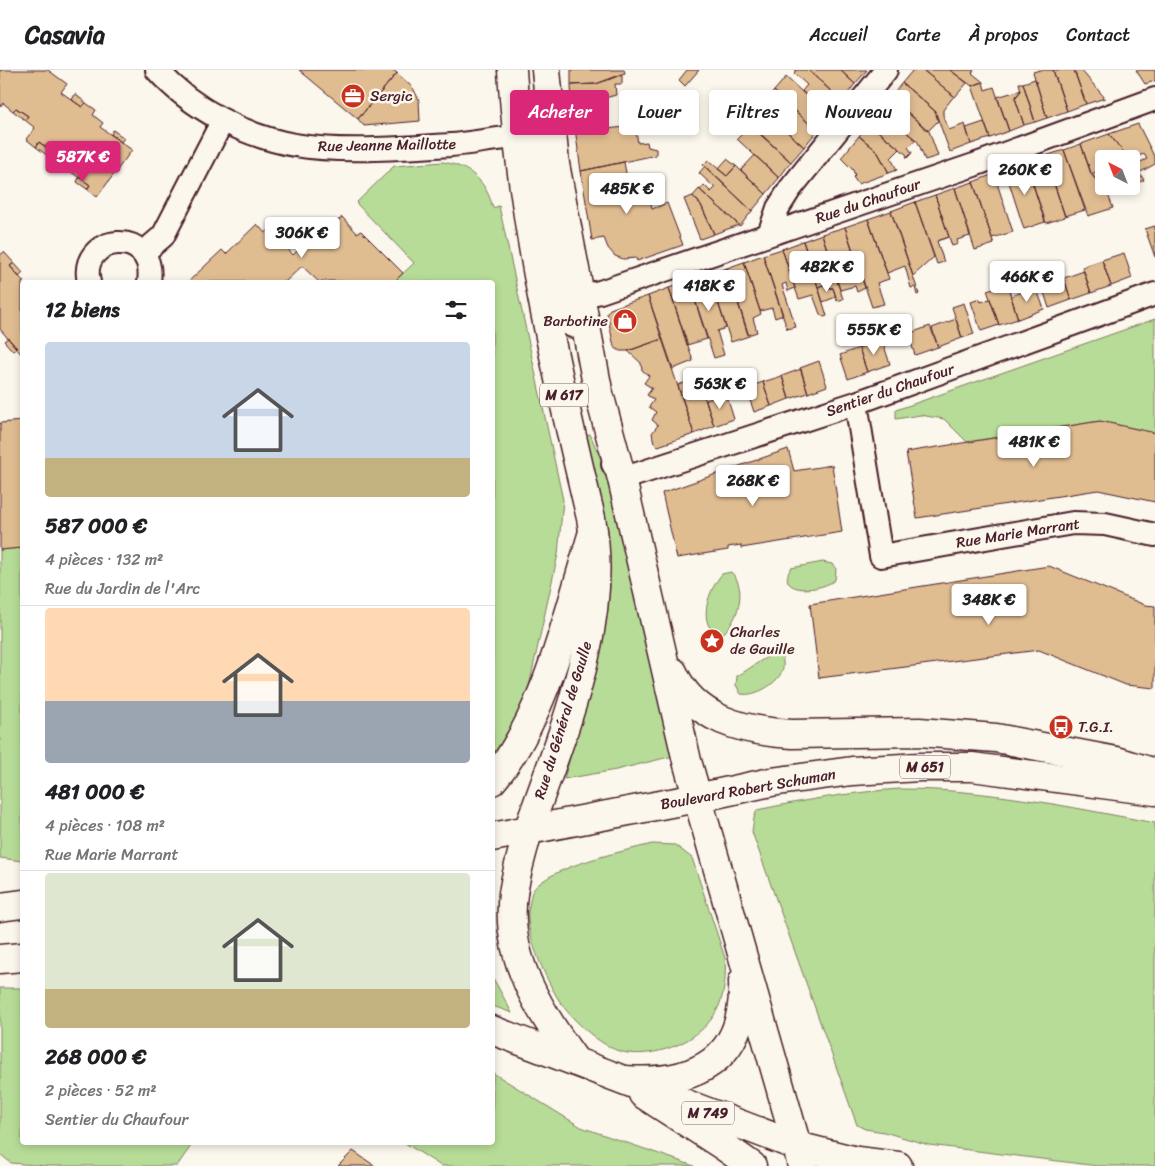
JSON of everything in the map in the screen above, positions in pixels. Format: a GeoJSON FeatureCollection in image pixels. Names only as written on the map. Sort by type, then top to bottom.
{"type":"FeatureCollection","features":[{"type":"Feature","properties":{"kind":"main road","name":"Rue du Général de Gaulle"},"geometry":{"type":"LineString","coordinates":[[512,70],[514,107],[539,277],[594,532],[596,551],[595,588],[588,646],[572,700],[528,830],[513,894],[512,915],[514,937],[520,961],[538,1005],[576,1062]]}},
{"type":"Feature","properties":{"kind":"main road","name":"M 617"},"geometry":{"type":"LineString","coordinates":[[546,70],[552,140],[579,298],[598,390],[622,479],[697,798]]}},
{"type":"Feature","properties":{"kind":"main road"},"geometry":{"type":"LineString","coordinates":[[495,777],[513,754],[533,715],[561,638],[594,532]]}},
{"type":"Feature","properties":{"kind":"main road"},"geometry":{"type":"LineString","coordinates":[[659,638],[674,674],[688,697],[708,713],[739,727],[772,733],[792,734],[918,732],[988,737],[1116,761],[1155,773]]}},
{"type":"Feature","properties":{"kind":"main road","name":"Boulevard Robert Schuman"},"geometry":{"type":"LineString","coordinates":[[495,836],[825,773],[938,767],[998,770],[1155,791]]}},
{"type":"Feature","properties":{"kind":"main road"},"geometry":{"type":"LineString","coordinates":[[697,798],[799,1156],[857,1160],[898,1166]]}},
{"type":"Feature","properties":{"kind":"main road"},"geometry":{"type":"LineString","coordinates":[[0,907],[20,904]]}},
{"type":"Feature","properties":{"kind":"main road"},"geometry":{"type":"LineString","coordinates":[[621,1079],[670,1080],[684,1076],[709,1064],[726,1049],[737,1030],[743,1005],[742,952]]}},
{"type":"Feature","properties":{"kind":"main road"},"geometry":{"type":"LineString","coordinates":[[0,959],[20,957]]}},
{"type":"Feature","properties":{"kind":"main road","name":"M 749"},"geometry":{"type":"LineString","coordinates":[[495,1031],[621,1079],[799,1156]]}},
{"type":"Feature","properties":{"kind":"main road"},"geometry":{"type":"LineString","coordinates":[[621,1079],[752,1166]]}},
{"type":"Feature","properties":{"kind":"street","name":"Rue Jeanne Maillotte"},"geometry":{"type":"LineString","coordinates":[[157,70],[183,93],[223,120],[269,139],[309,147],[354,148],[452,145],[518,136]]}},
{"type":"Feature","properties":{"kind":"street"},"geometry":{"type":"LineString","coordinates":[[769,234],[778,208],[790,189],[886,70]]}},
{"type":"Feature","properties":{"kind":"street","name":"Rue du Chaufour"},"geometry":{"type":"LineString","coordinates":[[579,298],[974,165],[1155,99]]}},
{"type":"Feature","properties":{"kind":"street"},"geometry":{"type":"LineString","coordinates":[[143,253],[163,236],[223,120]]}},
{"type":"Feature","properties":{"kind":"street"},"geometry":{"type":"LineString","coordinates":[[518,136],[530,137],[537,144],[561,272],[596,432],[622,479]]}},
{"type":"Feature","properties":{"kind":"street"},"geometry":{"type":"LineString","coordinates":[[89,280],[88,270],[91,260],[105,245],[115,243],[135,246],[143,253],[151,272],[149,280]]}},
{"type":"Feature","properties":{"kind":"street","name":"Sentier du Chaufour"},"geometry":{"type":"LineString","coordinates":[[622,479],[856,403],[1155,294]]}},
{"type":"Feature","properties":{"kind":"street","name":"Rue Marie Marrant"},"geometry":{"type":"LineString","coordinates":[[856,403],[881,556],[1073,523],[1105,524],[1155,535]]}},
{"type":"Feature","properties":{"kind":"green space"},"geometry":{"type":"Polygon","coordinates":[[[443,162],[462,167],[481,183],[490,198],[493,208],[499,206],[563,500],[558,554],[529,686],[518,717],[495,759],[495,280],[396,280],[414,263],[356,203],[394,166],[443,162]]]}},
{"type":"Feature","properties":{"kind":"green space"},"geometry":{"type":"Polygon","coordinates":[[[1155,319],[1155,433],[1100,421],[967,442],[944,419],[920,415],[896,419],[896,410],[1155,319]]]}},
{"type":"Feature","properties":{"kind":"green space"},"geometry":{"type":"Polygon","coordinates":[[[590,434],[616,495],[673,756],[616,770],[564,779],[603,643],[610,585],[605,526],[587,436],[590,434]]]}},
{"type":"Feature","properties":{"kind":"green space"},"geometry":{"type":"Polygon","coordinates":[[[20,548],[20,861],[0,858],[0,550],[20,548]]]}},
{"type":"Feature","properties":{"kind":"green space"},"geometry":{"type":"Polygon","coordinates":[[[823,562],[832,564],[836,569],[835,580],[810,589],[793,587],[789,583],[787,577],[791,568],[823,562]]]}},
{"type":"Feature","properties":{"kind":"green space"},"geometry":{"type":"Polygon","coordinates":[[[731,572],[739,588],[738,607],[731,625],[718,637],[711,630],[706,618],[707,604],[718,579],[722,574],[731,572]]]}},
{"type":"Feature","properties":{"kind":"green space"},"geometry":{"type":"Polygon","coordinates":[[[780,652],[783,668],[777,679],[760,691],[741,694],[736,685],[737,676],[763,659],[780,652]]]}},
{"type":"Feature","properties":{"kind":"green space"},"geometry":{"type":"Polygon","coordinates":[[[900,789],[965,792],[1028,800],[1155,823],[1155,1166],[1098,1166],[929,1145],[884,1132],[865,1129],[857,1125],[752,832],[757,810],[828,797],[900,789]]]}},
{"type":"Feature","properties":{"kind":"green space"},"geometry":{"type":"Polygon","coordinates":[[[652,844],[675,845],[692,858],[725,958],[725,982],[716,1012],[702,1030],[684,1042],[656,1052],[625,1053],[595,1038],[560,1002],[542,967],[532,941],[528,913],[533,890],[556,873],[606,855],[652,844]]]}},
{"type":"Feature","properties":{"kind":"green space"},"geometry":{"type":"Polygon","coordinates":[[[495,982],[512,1013],[495,1007],[495,982]]]}},
{"type":"Feature","properties":{"kind":"green space"},"geometry":{"type":"Polygon","coordinates":[[[0,988],[20,988],[20,1145],[192,1145],[177,1166],[46,1166],[11,1163],[0,1154],[0,988]]]}},
{"type":"Feature","properties":{"kind":"green space"},"geometry":{"type":"Polygon","coordinates":[[[495,1074],[581,1127],[694,1166],[441,1166],[408,1145],[495,1145],[495,1074]]]}},
{"type":"Feature","properties":{"kind":"building"},"geometry":{"type":"Polygon","coordinates":[[[0,70],[48,70],[67,84],[61,92],[82,107],[86,103],[96,110],[93,115],[103,123],[100,127],[132,150],[97,197],[87,189],[90,185],[68,170],[71,166],[39,142],[36,147],[26,139],[35,128],[25,120],[28,116],[16,108],[13,111],[3,103],[0,107],[0,70]]]}},
{"type":"Feature","properties":{"kind":"building"},"geometry":{"type":"Polygon","coordinates":[[[299,70],[393,70],[397,73],[358,119],[299,70]]]}},
{"type":"Feature","properties":{"kind":"building"},"geometry":{"type":"Polygon","coordinates":[[[571,70],[624,70],[625,73],[596,84],[571,85],[571,70]]]}},
{"type":"Feature","properties":{"kind":"building"},"geometry":{"type":"Polygon","coordinates":[[[687,70],[699,70],[685,86],[679,80],[687,70]]]}},
{"type":"Feature","properties":{"kind":"building"},"geometry":{"type":"Polygon","coordinates":[[[796,70],[808,70],[830,90],[807,90],[807,96],[802,91],[807,85],[794,73],[796,70]]]}},
{"type":"Feature","properties":{"kind":"building"},"geometry":{"type":"Polygon","coordinates":[[[808,70],[840,70],[855,84],[850,90],[830,90],[808,70]]]}},
{"type":"Feature","properties":{"kind":"building"},"geometry":{"type":"Polygon","coordinates":[[[840,70],[867,70],[855,84],[840,70]]]}},
{"type":"Feature","properties":{"kind":"building"},"geometry":{"type":"Polygon","coordinates":[[[913,70],[923,70],[954,96],[943,110],[943,115],[949,130],[965,124],[971,144],[950,152],[935,111],[902,83],[913,70]]]}},
{"type":"Feature","properties":{"kind":"building"},"geometry":{"type":"Polygon","coordinates":[[[923,70],[950,70],[967,83],[955,97],[923,70]]]}},
{"type":"Feature","properties":{"kind":"building"},"geometry":{"type":"Polygon","coordinates":[[[950,70],[974,70],[972,73],[983,82],[972,86],[950,70]]]}},
{"type":"Feature","properties":{"kind":"building"},"geometry":{"type":"Polygon","coordinates":[[[1053,70],[1067,111],[1047,118],[1033,72],[1053,70]]]}},
{"type":"Feature","properties":{"kind":"building"},"geometry":{"type":"Polygon","coordinates":[[[1053,70],[1074,70],[1086,104],[1067,111],[1053,70]]]}},
{"type":"Feature","properties":{"kind":"building"},"geometry":{"type":"Polygon","coordinates":[[[1074,70],[1081,70],[1105,98],[1086,104],[1074,70]]]}},
{"type":"Feature","properties":{"kind":"building"},"geometry":{"type":"Polygon","coordinates":[[[1136,70],[1155,70],[1155,81],[1145,84],[1136,70]]]}},
{"type":"Feature","properties":{"kind":"building"},"geometry":{"type":"Polygon","coordinates":[[[397,73],[413,88],[419,100],[420,121],[364,126],[358,119],[397,73]]]}},
{"type":"Feature","properties":{"kind":"building"},"geometry":{"type":"Polygon","coordinates":[[[622,75],[622,84],[615,84],[616,95],[609,97],[609,90],[571,90],[571,85],[596,84],[622,75]]]}},
{"type":"Feature","properties":{"kind":"building"},"geometry":{"type":"Polygon","coordinates":[[[786,77],[807,97],[807,122],[797,112],[797,90],[775,90],[786,77]]]}},
{"type":"Feature","properties":{"kind":"building"},"geometry":{"type":"Polygon","coordinates":[[[1035,79],[1047,118],[1035,122],[1023,83],[1035,79]]]}},
{"type":"Feature","properties":{"kind":"building"},"geometry":{"type":"Polygon","coordinates":[[[983,82],[985,90],[994,87],[1009,131],[990,138],[972,86],[983,82]]]}},
{"type":"Feature","properties":{"kind":"building"},"geometry":{"type":"Polygon","coordinates":[[[902,83],[935,111],[938,121],[928,131],[910,115],[910,90],[896,90],[902,83]]]}},
{"type":"Feature","properties":{"kind":"building"},"geometry":{"type":"Polygon","coordinates":[[[1019,83],[1023,83],[1035,122],[1024,125],[1015,98],[1021,91],[1019,83]]]}},
{"type":"Feature","properties":{"kind":"building"},"geometry":{"type":"Polygon","coordinates":[[[1021,90],[1015,98],[1024,125],[1009,131],[997,97],[1021,90]]]}},
{"type":"Feature","properties":{"kind":"building"},"geometry":{"type":"Polygon","coordinates":[[[75,94],[86,103],[82,107],[72,100],[75,94]]]}},
{"type":"Feature","properties":{"kind":"building"},"geometry":{"type":"Polygon","coordinates":[[[16,108],[28,116],[25,120],[13,111],[16,108]]]}},
{"type":"Feature","properties":{"kind":"building"},"geometry":{"type":"Polygon","coordinates":[[[797,112],[807,122],[807,135],[814,135],[804,147],[791,135],[797,135],[797,112]]]}},
{"type":"Feature","properties":{"kind":"building"},"geometry":{"type":"Polygon","coordinates":[[[910,114],[929,131],[938,156],[925,160],[918,142],[910,135],[910,114]]]}},
{"type":"Feature","properties":{"kind":"building"},"geometry":{"type":"Polygon","coordinates":[[[984,122],[990,138],[971,144],[966,128],[984,122]]]}},
{"type":"Feature","properties":{"kind":"building"},"geometry":{"type":"Polygon","coordinates":[[[1138,124],[1155,158],[1155,164],[1140,172],[1140,162],[1147,159],[1144,154],[1140,155],[1140,150],[1122,150],[1109,134],[1138,124]]]}},
{"type":"Feature","properties":{"kind":"building"},"geometry":{"type":"Polygon","coordinates":[[[619,128],[619,135],[637,135],[638,143],[647,142],[648,147],[656,149],[656,155],[581,171],[576,135],[609,135],[609,129],[619,128]]]}},
{"type":"Feature","properties":{"kind":"building"},"geometry":{"type":"Polygon","coordinates":[[[113,130],[124,138],[121,142],[111,134],[113,130]]]}},
{"type":"Feature","properties":{"kind":"building"},"geometry":{"type":"Polygon","coordinates":[[[1109,134],[1122,150],[1095,150],[1095,172],[1091,174],[1081,144],[1109,134]]]}},
{"type":"Feature","properties":{"kind":"building"},"geometry":{"type":"Polygon","coordinates":[[[741,135],[762,135],[791,162],[779,178],[737,139],[741,135]]]}},
{"type":"Feature","properties":{"kind":"building"},"geometry":{"type":"Polygon","coordinates":[[[761,135],[791,135],[804,147],[791,162],[761,135]]]}},
{"type":"Feature","properties":{"kind":"building"},"geometry":{"type":"Polygon","coordinates":[[[883,135],[910,135],[916,140],[908,147],[912,153],[907,158],[906,154],[883,135]]]}},
{"type":"Feature","properties":{"kind":"building"},"geometry":{"type":"Polygon","coordinates":[[[883,135],[900,149],[891,158],[897,170],[889,173],[877,151],[859,136],[883,135]]]}},
{"type":"Feature","properties":{"kind":"building"},"geometry":{"type":"Polygon","coordinates":[[[859,136],[877,151],[889,173],[858,184],[853,177],[855,175],[853,170],[841,158],[859,136]]]}},
{"type":"Feature","properties":{"kind":"building"},"geometry":{"type":"Polygon","coordinates":[[[39,142],[51,151],[48,156],[36,147],[39,142]]]}},
{"type":"Feature","properties":{"kind":"building"},"geometry":{"type":"Polygon","coordinates":[[[1081,144],[1091,173],[1095,178],[1095,195],[1108,195],[1113,208],[1088,216],[1064,150],[1081,144]]]}},
{"type":"Feature","properties":{"kind":"building"},"geometry":{"type":"Polygon","coordinates":[[[1064,150],[1085,210],[1065,216],[1045,156],[1064,150]]]}},
{"type":"Feature","properties":{"kind":"building"},"geometry":{"type":"Polygon","coordinates":[[[755,155],[779,178],[766,194],[741,170],[755,155]]]}},
{"type":"Feature","properties":{"kind":"building"},"geometry":{"type":"Polygon","coordinates":[[[1045,156],[1065,217],[1046,223],[1026,163],[1045,156]]]}},
{"type":"Feature","properties":{"kind":"building"},"geometry":{"type":"Polygon","coordinates":[[[727,159],[736,166],[727,176],[718,169],[727,159]]]}},
{"type":"Feature","properties":{"kind":"building"},"geometry":{"type":"Polygon","coordinates":[[[708,160],[727,176],[736,166],[766,194],[752,211],[703,165],[708,160]]]}},
{"type":"Feature","properties":{"kind":"building"},"geometry":{"type":"Polygon","coordinates":[[[624,162],[629,190],[648,187],[652,209],[667,203],[683,245],[637,261],[636,258],[623,259],[615,256],[608,248],[604,238],[592,240],[581,171],[624,162]]]}},
{"type":"Feature","properties":{"kind":"building"},"geometry":{"type":"Polygon","coordinates":[[[1026,163],[1045,222],[1024,229],[1005,170],[1026,163]]]}},
{"type":"Feature","properties":{"kind":"building"},"geometry":{"type":"Polygon","coordinates":[[[705,166],[752,211],[740,226],[700,190],[704,185],[711,192],[715,188],[699,173],[705,166]]]}},
{"type":"Feature","properties":{"kind":"building"},"geometry":{"type":"Polygon","coordinates":[[[994,174],[1013,232],[992,238],[973,182],[994,174]]]}},
{"type":"Feature","properties":{"kind":"building"},"geometry":{"type":"Polygon","coordinates":[[[1140,174],[1144,180],[1140,182],[1140,174]]]}},
{"type":"Feature","properties":{"kind":"building"},"geometry":{"type":"Polygon","coordinates":[[[79,177],[90,185],[87,189],[77,182],[79,177]]]}},
{"type":"Feature","properties":{"kind":"building"},"geometry":{"type":"Polygon","coordinates":[[[973,182],[994,244],[975,250],[955,188],[973,182]]]}},
{"type":"Feature","properties":{"kind":"building"},"geometry":{"type":"Polygon","coordinates":[[[955,188],[970,236],[957,240],[958,244],[952,246],[935,195],[955,188]]]}},
{"type":"Feature","properties":{"kind":"building"},"geometry":{"type":"Polygon","coordinates":[[[699,189],[739,225],[714,234],[701,205],[693,196],[699,189]]]}},
{"type":"Feature","properties":{"kind":"building"},"geometry":{"type":"Polygon","coordinates":[[[935,195],[949,237],[937,241],[944,262],[937,264],[915,202],[935,195]]]}},
{"type":"Feature","properties":{"kind":"building"},"geometry":{"type":"Polygon","coordinates":[[[693,196],[701,205],[714,234],[700,239],[684,199],[693,196]]]}},
{"type":"Feature","properties":{"kind":"building"},"geometry":{"type":"Polygon","coordinates":[[[915,202],[934,257],[913,276],[891,211],[915,202]]]}},
{"type":"Feature","properties":{"kind":"building"},"geometry":{"type":"Polygon","coordinates":[[[891,211],[919,294],[917,295],[915,287],[911,288],[905,266],[887,273],[868,219],[891,211]]]}},
{"type":"Feature","properties":{"kind":"building"},"geometry":{"type":"Polygon","coordinates":[[[342,217],[357,233],[361,231],[403,273],[396,280],[317,280],[302,266],[287,280],[190,280],[222,250],[226,254],[257,224],[265,233],[273,227],[289,244],[286,247],[293,255],[320,229],[324,233],[342,217]]]}},
{"type":"Feature","properties":{"kind":"building"},"geometry":{"type":"Polygon","coordinates":[[[868,219],[889,279],[877,283],[884,304],[872,307],[845,227],[868,219]]]}},
{"type":"Feature","properties":{"kind":"building"},"geometry":{"type":"Polygon","coordinates":[[[1155,226],[1155,257],[1145,229],[1155,226]]]}},
{"type":"Feature","properties":{"kind":"building"},"geometry":{"type":"Polygon","coordinates":[[[845,227],[865,288],[857,292],[855,286],[840,290],[822,234],[845,227]]]}},
{"type":"Feature","properties":{"kind":"building"},"geometry":{"type":"Polygon","coordinates":[[[822,234],[843,299],[837,301],[833,288],[830,288],[828,283],[818,287],[803,241],[822,234]]]}},
{"type":"Feature","properties":{"kind":"building"},"geometry":{"type":"Polygon","coordinates":[[[803,241],[827,316],[824,317],[820,314],[813,295],[799,299],[782,249],[803,241]]]}},
{"type":"Feature","properties":{"kind":"building"},"geometry":{"type":"Polygon","coordinates":[[[782,249],[795,288],[788,291],[786,283],[782,285],[796,327],[787,329],[763,255],[782,249]]]}},
{"type":"Feature","properties":{"kind":"building"},"geometry":{"type":"Polygon","coordinates":[[[4,252],[14,263],[10,266],[22,280],[20,280],[20,353],[0,329],[0,255],[4,252]]]}},
{"type":"Feature","properties":{"kind":"building"},"geometry":{"type":"Polygon","coordinates":[[[1124,253],[1132,278],[1111,286],[1102,260],[1124,253]]]}},
{"type":"Feature","properties":{"kind":"building"},"geometry":{"type":"Polygon","coordinates":[[[763,255],[783,315],[775,318],[772,308],[760,311],[744,262],[763,255]]]}},
{"type":"Feature","properties":{"kind":"building"},"geometry":{"type":"Polygon","coordinates":[[[1102,260],[1111,286],[1091,293],[1082,267],[1102,260]]]}},
{"type":"Feature","properties":{"kind":"building"},"geometry":{"type":"Polygon","coordinates":[[[744,262],[761,314],[753,318],[757,332],[748,335],[727,268],[744,262]]]}},
{"type":"Feature","properties":{"kind":"building"},"geometry":{"type":"Polygon","coordinates":[[[14,263],[23,273],[19,277],[10,266],[14,263]]]}},
{"type":"Feature","properties":{"kind":"building"},"geometry":{"type":"Polygon","coordinates":[[[1059,265],[1071,300],[1049,308],[1040,280],[1048,277],[1046,269],[1059,265]]]}},
{"type":"Feature","properties":{"kind":"building"},"geometry":{"type":"Polygon","coordinates":[[[727,268],[749,336],[731,342],[709,274],[727,268]]]}},
{"type":"Feature","properties":{"kind":"building"},"geometry":{"type":"Polygon","coordinates":[[[1084,271],[1091,293],[1071,300],[1064,278],[1084,271]]]}},
{"type":"Feature","properties":{"kind":"building"},"geometry":{"type":"Polygon","coordinates":[[[709,274],[726,328],[717,331],[724,355],[714,358],[689,281],[709,274]]]}},
{"type":"Feature","properties":{"kind":"building"},"geometry":{"type":"Polygon","coordinates":[[[689,281],[707,339],[687,345],[669,288],[689,281]]]}},
{"type":"Feature","properties":{"kind":"building"},"geometry":{"type":"Polygon","coordinates":[[[828,283],[830,288],[833,288],[836,297],[823,302],[818,287],[828,283]]]}},
{"type":"Feature","properties":{"kind":"building"},"geometry":{"type":"Polygon","coordinates":[[[1007,284],[1018,319],[999,325],[987,290],[1007,284]]]}},
{"type":"Feature","properties":{"kind":"building"},"geometry":{"type":"Polygon","coordinates":[[[1036,287],[1044,309],[1018,319],[1011,296],[1036,287]]]}},
{"type":"Feature","properties":{"kind":"building"},"geometry":{"type":"Polygon","coordinates":[[[669,288],[693,361],[673,369],[648,296],[669,288]]]}},
{"type":"Feature","properties":{"kind":"building"},"geometry":{"type":"Polygon","coordinates":[[[648,296],[662,339],[628,351],[620,351],[614,347],[607,313],[610,309],[648,296]]]}},
{"type":"Feature","properties":{"kind":"building"},"geometry":{"type":"Polygon","coordinates":[[[980,299],[981,302],[990,299],[999,325],[981,331],[971,302],[980,299]]]}},
{"type":"Feature","properties":{"kind":"building"},"geometry":{"type":"Polygon","coordinates":[[[964,303],[974,334],[962,338],[952,307],[964,303]]]}},
{"type":"Feature","properties":{"kind":"building"},"geometry":{"type":"Polygon","coordinates":[[[956,319],[962,338],[938,347],[932,328],[956,319]]]}},
{"type":"Feature","properties":{"kind":"building"},"geometry":{"type":"Polygon","coordinates":[[[930,326],[938,347],[915,355],[908,334],[930,326]]]}},
{"type":"Feature","properties":{"kind":"building"},"geometry":{"type":"Polygon","coordinates":[[[8,338],[17,348],[13,351],[4,341],[8,338]]]}},
{"type":"Feature","properties":{"kind":"building"},"geometry":{"type":"Polygon","coordinates":[[[662,339],[694,434],[658,446],[654,443],[652,433],[658,425],[652,420],[656,412],[649,407],[654,400],[647,395],[652,388],[644,383],[649,376],[642,370],[641,363],[628,351],[662,339]]]}},
{"type":"Feature","properties":{"kind":"building"},"geometry":{"type":"Polygon","coordinates":[[[882,340],[890,364],[867,372],[859,348],[882,340]]]}},
{"type":"Feature","properties":{"kind":"building"},"geometry":{"type":"Polygon","coordinates":[[[859,348],[867,372],[848,379],[840,355],[859,348]]]}},
{"type":"Feature","properties":{"kind":"building"},"geometry":{"type":"Polygon","coordinates":[[[819,361],[827,386],[808,393],[800,368],[819,361]]]}},
{"type":"Feature","properties":{"kind":"building"},"geometry":{"type":"Polygon","coordinates":[[[801,369],[808,393],[789,399],[782,376],[801,369]]]}},
{"type":"Feature","properties":{"kind":"building"},"geometry":{"type":"Polygon","coordinates":[[[782,376],[789,399],[771,406],[763,382],[782,376]]]}},
{"type":"Feature","properties":{"kind":"building"},"geometry":{"type":"Polygon","coordinates":[[[698,378],[714,426],[694,434],[678,385],[698,378]]]}},
{"type":"Feature","properties":{"kind":"building"},"geometry":{"type":"Polygon","coordinates":[[[763,382],[771,406],[754,412],[746,388],[763,382]]]}},
{"type":"Feature","properties":{"kind":"building"},"geometry":{"type":"Polygon","coordinates":[[[726,394],[734,419],[714,426],[706,400],[726,394]]]}},
{"type":"Feature","properties":{"kind":"building"},"geometry":{"type":"Polygon","coordinates":[[[20,421],[20,548],[0,550],[0,423],[20,421]]]}},
{"type":"Feature","properties":{"kind":"building"},"geometry":{"type":"Polygon","coordinates":[[[1100,421],[1155,433],[1155,502],[1098,490],[917,518],[906,452],[1100,421]]]}},
{"type":"Feature","properties":{"kind":"building"},"geometry":{"type":"Polygon","coordinates":[[[788,449],[794,471],[832,465],[842,532],[741,548],[741,545],[728,547],[728,550],[677,558],[662,493],[788,449]]]}},
{"type":"Feature","properties":{"kind":"building"},"geometry":{"type":"Polygon","coordinates":[[[1049,566],[1145,605],[1155,606],[1155,688],[1126,685],[1039,650],[819,678],[810,604],[1049,566]]]}},
{"type":"Feature","properties":{"kind":"building"},"geometry":{"type":"Polygon","coordinates":[[[353,1151],[375,1166],[338,1166],[353,1151]]]}},
{"type":"Feature","properties":{"kind":"place","name":"Sergic"},"geometry":{"type":"Point","coordinates":[353,96]}},
{"type":"Feature","properties":{"kind":"place","name":"Barbotine"},"geometry":{"type":"Point","coordinates":[625,321]}},
{"type":"Feature","properties":{"kind":"place","name":"Charles de Gauille"},"geometry":{"type":"Point","coordinates":[712,641]}},
{"type":"Feature","properties":{"kind":"place","name":"T.G.I."},"geometry":{"type":"Point","coordinates":[1061,727]}}]}
